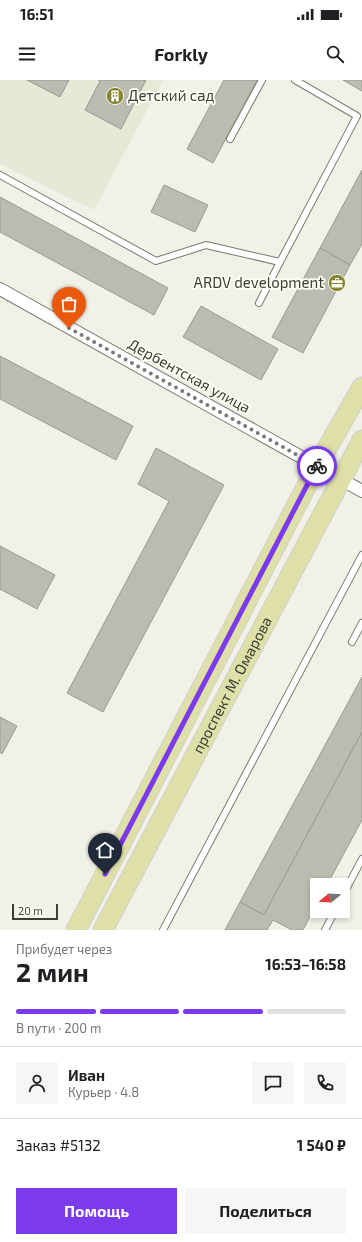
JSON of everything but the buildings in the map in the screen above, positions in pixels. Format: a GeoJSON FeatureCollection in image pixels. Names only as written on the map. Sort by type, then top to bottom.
{"type":"FeatureCollection","features":[{"type":"Feature","properties":{"kind":"main road","name":"проспект М. Омарова"},"geometry":{"type":"LineString","coordinates":[[76,930],[318,466],[362,387]]}},
{"type":"Feature","properties":{"kind":"main road","name":"проспект М. Омарова"},"geometry":{"type":"LineString","coordinates":[[104,930],[362,440]]}},
{"type":"Feature","properties":{"kind":"street","name":"Дербентская улица"},"geometry":{"type":"LineString","coordinates":[[0,289],[362,491]]}},
{"type":"Feature","properties":{"kind":"lane"},"geometry":{"type":"LineString","coordinates":[[230,139],[262,80]]}},
{"type":"Feature","properties":{"kind":"lane"},"geometry":{"type":"LineString","coordinates":[[259,303],[360,117],[295,80]]}},
{"type":"Feature","properties":{"kind":"lane"},"geometry":{"type":"LineString","coordinates":[[0,175],[156,261],[206,245],[280,262]]}},
{"type":"Feature","properties":{"kind":"lane"},"geometry":{"type":"LineString","coordinates":[[163,930],[362,554]]}},
{"type":"Feature","properties":{"kind":"lane"},"geometry":{"type":"LineString","coordinates":[[352,642],[362,623]]}},
{"type":"Feature","properties":{"kind":"lane"},"geometry":{"type":"LineString","coordinates":[[350,882],[362,859]]}},
{"type":"Feature","properties":{"kind":"lane"},"geometry":{"type":"LineString","coordinates":[[325,930],[331,918]]}},
{"type":"Feature","properties":{"kind":"shaded area"},"geometry":{"type":"Polygon","coordinates":[[[0,80],[163,80],[94,210],[0,164],[0,80]]]}},
{"type":"Feature","properties":{"kind":"way so far"},"geometry":{"type":"LineString","coordinates":[[69,328],[317,466]]}},
{"type":"Feature","properties":{"kind":"place","name":"Детский сад"},"geometry":{"type":"Point","coordinates":[115,96]}},
{"type":"Feature","properties":{"kind":"place","name":"ARDV development"},"geometry":{"type":"Point","coordinates":[337,283]}},
{"type":"Feature","properties":{"kind":"route"},"geometry":{"type":"LineString","coordinates":[[105,874],[317,466]]}}]}
